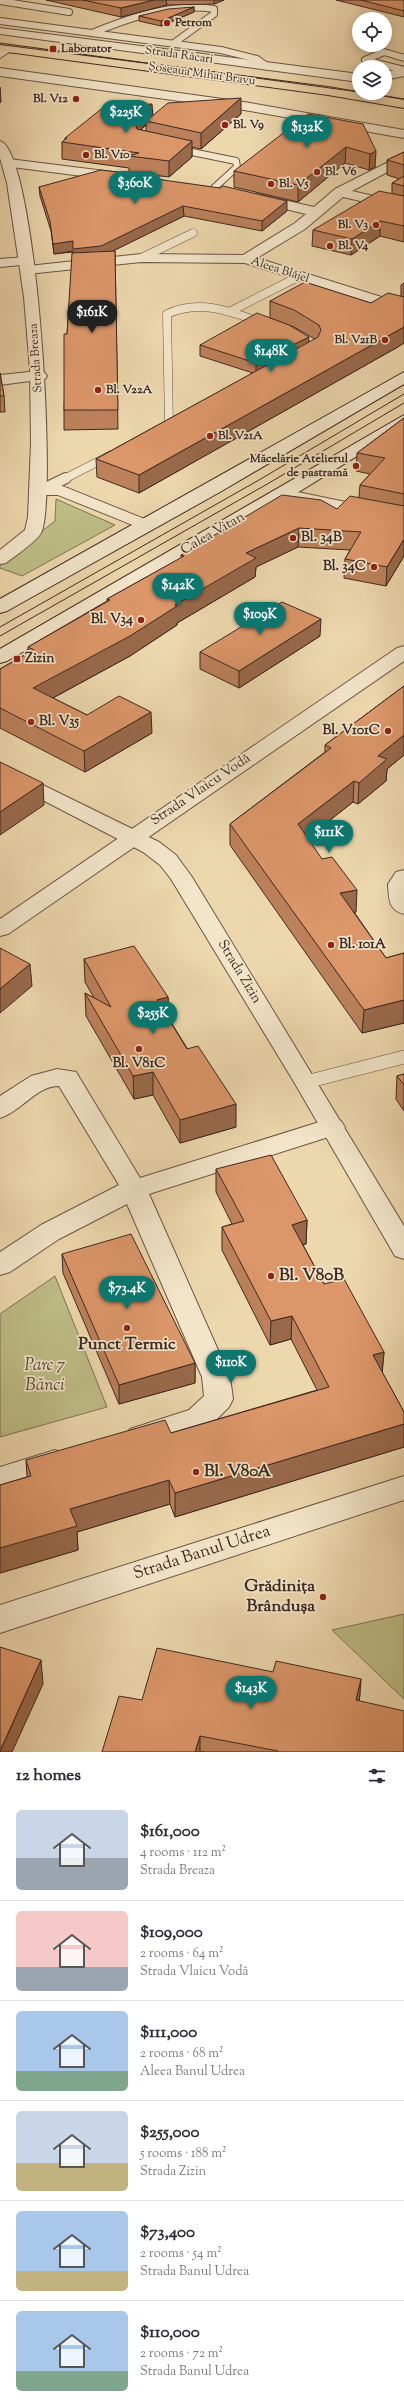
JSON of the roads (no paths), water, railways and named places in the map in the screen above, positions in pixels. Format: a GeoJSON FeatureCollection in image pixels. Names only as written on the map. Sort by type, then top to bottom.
{"type":"FeatureCollection","features":[{"type":"Feature","properties":{"kind":"main road","name":"Șoseaua Mihai Bravu"},"geometry":{"type":"LineString","coordinates":[[3,51],[312,89],[404,104]]}},
{"type":"Feature","properties":{"kind":"street","name":"Strada Răcari"},"geometry":{"type":"LineString","coordinates":[[0,31],[352,77]]}},
{"type":"Feature","properties":{"kind":"street"},"geometry":{"type":"LineString","coordinates":[[392,74],[404,71]]}},
{"type":"Feature","properties":{"kind":"street","name":"Șoseaua Mihai Bravu"},"geometry":{"type":"LineString","coordinates":[[0,72],[186,97],[404,134]]}},
{"type":"Feature","properties":{"kind":"street"},"geometry":{"type":"LineString","coordinates":[[3,153],[135,178]]}},
{"type":"Feature","properties":{"kind":"street","name":"Strada Breaza"},"geometry":{"type":"LineString","coordinates":[[0,559],[33,532],[39,491],[39,376],[27,265],[3,153]]}},
{"type":"Feature","properties":{"kind":"street","name":"Aleea Blăjel"},"geometry":{"type":"LineString","coordinates":[[246,259],[300,226],[340,192],[404,158]]}},
{"type":"Feature","properties":{"kind":"street"},"geometry":{"type":"LineString","coordinates":[[198,186],[228,192]]}},
{"type":"Feature","properties":{"kind":"street"},"geometry":{"type":"LineString","coordinates":[[340,192],[404,207]]}},
{"type":"Feature","properties":{"kind":"street"},"geometry":{"type":"LineString","coordinates":[[243,195],[316,212]]}},
{"type":"Feature","properties":{"kind":"street"},"geometry":{"type":"LineString","coordinates":[[0,263],[27,265],[141,258],[246,259]]}},
{"type":"Feature","properties":{"kind":"street","name":"Aleea Blăjel"},"geometry":{"type":"LineString","coordinates":[[246,259],[404,309]]}},
{"type":"Feature","properties":{"kind":"street"},"geometry":{"type":"LineString","coordinates":[[0,380],[39,376]]}},
{"type":"Feature","properties":{"kind":"street"},"geometry":{"type":"LineString","coordinates":[[1,606],[146,525],[404,377]]}},
{"type":"Feature","properties":{"kind":"street","name":"Calea Vitan"},"geometry":{"type":"LineString","coordinates":[[0,657],[282,494],[404,420]]}},
{"type":"Feature","properties":{"kind":"street"},"geometry":{"type":"LineString","coordinates":[[282,494],[404,520]]}},
{"type":"Feature","properties":{"kind":"street","name":"Strada Vlaicu Vodă"},"geometry":{"type":"LineString","coordinates":[[0,929],[132,837],[402,655]]}},
{"type":"Feature","properties":{"kind":"street","name":"Strada Zizin"},"geometry":{"type":"LineString","coordinates":[[0,770],[132,837],[168,860],[181,877],[306,1082],[404,1249]]}},
{"type":"Feature","properties":{"kind":"street"},"geometry":{"type":"LineString","coordinates":[[404,877],[399,884],[401,904],[404,908]]}},
{"type":"Feature","properties":{"kind":"street"},"geometry":{"type":"LineString","coordinates":[[0,1108],[42,1079],[54,1076],[67,1078],[134,1190],[216,1377],[219,1399],[199,1419],[115,1444]]}},
{"type":"Feature","properties":{"kind":"street"},"geometry":{"type":"LineString","coordinates":[[0,1265],[50,1232],[134,1190],[332,1127]]}},
{"type":"Feature","properties":{"kind":"street"},"geometry":{"type":"LineString","coordinates":[[0,1478],[77,1456]]}},
{"type":"Feature","properties":{"kind":"street","name":"Strada Banul Udrea"},"geometry":{"type":"LineString","coordinates":[[0,1619],[404,1488]]}},
{"type":"Feature","properties":{"kind":"lane"},"geometry":{"type":"LineString","coordinates":[[0,1],[69,12]]}},
{"type":"Feature","properties":{"kind":"lane"},"geometry":{"type":"LineString","coordinates":[[91,34],[169,3],[191,3],[214,9],[214,14],[174,43]]}},
{"type":"Feature","properties":{"kind":"lane"},"geometry":{"type":"LineString","coordinates":[[0,21],[91,34],[174,43],[242,54],[257,59],[268,67]]}},
{"type":"Feature","properties":{"kind":"lane"},"geometry":{"type":"LineString","coordinates":[[404,58],[384,52],[365,60],[404,71]]}},
{"type":"Feature","properties":{"kind":"lane"},"geometry":{"type":"LineString","coordinates":[[175,106],[186,97]]}},
{"type":"Feature","properties":{"kind":"lane"},"geometry":{"type":"LineString","coordinates":[[170,148],[228,158],[236,162],[237,168],[214,188]]}},
{"type":"Feature","properties":{"kind":"lane"},"geometry":{"type":"LineString","coordinates":[[141,258],[193,233]]}},
{"type":"Feature","properties":{"kind":"lane"},"geometry":{"type":"LineString","coordinates":[[231,312],[298,276]]}},
{"type":"Feature","properties":{"kind":"lane"},"geometry":{"type":"LineString","coordinates":[[169,426],[167,314],[175,308],[188,306],[231,312],[273,327]]}},
{"type":"Feature","properties":{"kind":"lane"},"geometry":{"type":"LineString","coordinates":[[39,491],[121,450]]}},
{"type":"Feature","properties":{"kind":"lane"},"geometry":{"type":"LineString","coordinates":[[39,491],[59,490],[146,525]]}},
{"type":"Feature","properties":{"kind":"lane"},"geometry":{"type":"LineString","coordinates":[[306,1082],[404,1057]]}},
{"type":"Feature","properties":{"kind":"tram line"},"geometry":{"type":"LineString","coordinates":[[0,43],[352,91]]}},
{"type":"Feature","properties":{"kind":"tram line"},"geometry":{"type":"LineString","coordinates":[[392,97],[404,99]]}},
{"type":"Feature","properties":{"kind":"tram line"},"geometry":{"type":"LineString","coordinates":[[0,627],[259,480],[404,394]]}},
{"type":"Feature","properties":{"kind":"tram line"},"geometry":{"type":"LineString","coordinates":[[0,636],[269,483],[404,403]]}},
{"type":"Feature","properties":{"kind":"place","name":"Petrom"},"geometry":{"type":"Point","coordinates":[167,23]}},
{"type":"Feature","properties":{"kind":"place","name":"Laborator"},"geometry":{"type":"Point","coordinates":[53,49]}},
{"type":"Feature","properties":{"kind":"place","name":"Bl. V12"},"geometry":{"type":"Point","coordinates":[76,99]}},
{"type":"Feature","properties":{"kind":"place","name":"Bl. V9"},"geometry":{"type":"Point","coordinates":[225,125]}},
{"type":"Feature","properties":{"kind":"place","name":"Bl. V10"},"geometry":{"type":"Point","coordinates":[86,155]}},
{"type":"Feature","properties":{"kind":"place","name":"Bl. V6"},"geometry":{"type":"Point","coordinates":[317,172]}},
{"type":"Feature","properties":{"kind":"place","name":"Bl. V5"},"geometry":{"type":"Point","coordinates":[271,184]}},
{"type":"Feature","properties":{"kind":"place","name":"Bl. V3"},"geometry":{"type":"Point","coordinates":[376,225]}},
{"type":"Feature","properties":{"kind":"place","name":"Bl. V4"},"geometry":{"type":"Point","coordinates":[330,246]}},
{"type":"Feature","properties":{"kind":"place","name":"Bl. V21B"},"geometry":{"type":"Point","coordinates":[385,340]}},
{"type":"Feature","properties":{"kind":"place","name":"Bl. V22A"},"geometry":{"type":"Point","coordinates":[98,390]}},
{"type":"Feature","properties":{"kind":"place","name":"Bl. V21A"},"geometry":{"type":"Point","coordinates":[210,436]}},
{"type":"Feature","properties":{"kind":"place","name":"Măcelărie Atelierul de pastramă"},"geometry":{"type":"Point","coordinates":[356,466]}},
{"type":"Feature","properties":{"kind":"place","name":"Bl. 34B"},"geometry":{"type":"Point","coordinates":[293,538]}},
{"type":"Feature","properties":{"kind":"place","name":"Bl. 34C"},"geometry":{"type":"Point","coordinates":[374,567]}},
{"type":"Feature","properties":{"kind":"place","name":"Bl. V34"},"geometry":{"type":"Point","coordinates":[141,620]}},
{"type":"Feature","properties":{"kind":"place","name":"Zizin"},"geometry":{"type":"Point","coordinates":[17,659]}},
{"type":"Feature","properties":{"kind":"place","name":"Bl. V35"},"geometry":{"type":"Point","coordinates":[31,722]}},
{"type":"Feature","properties":{"kind":"place","name":"Bl. V101C"},"geometry":{"type":"Point","coordinates":[388,731]}},
{"type":"Feature","properties":{"kind":"place","name":"Bl. 101A"},"geometry":{"type":"Point","coordinates":[331,945]}},
{"type":"Feature","properties":{"kind":"place","name":"Bl. V81C"},"geometry":{"type":"Point","coordinates":[139,1049]}},
{"type":"Feature","properties":{"kind":"place","name":"Bl. V80B"},"geometry":{"type":"Point","coordinates":[271,1276]}},
{"type":"Feature","properties":{"kind":"place","name":"Punct Termic"},"geometry":{"type":"Point","coordinates":[127,1328]}},
{"type":"Feature","properties":{"kind":"place","name":"Bl. V80A"},"geometry":{"type":"Point","coordinates":[196,1472]}},
{"type":"Feature","properties":{"kind":"place","name":"Grădinița Brândușa"},"geometry":{"type":"Point","coordinates":[323,1597]}},
{"type":"Feature","properties":{"kind":"park label","name":"Parc 7 Bănci"},"geometry":{"type":"Point","coordinates":[45,1376]}}]}
